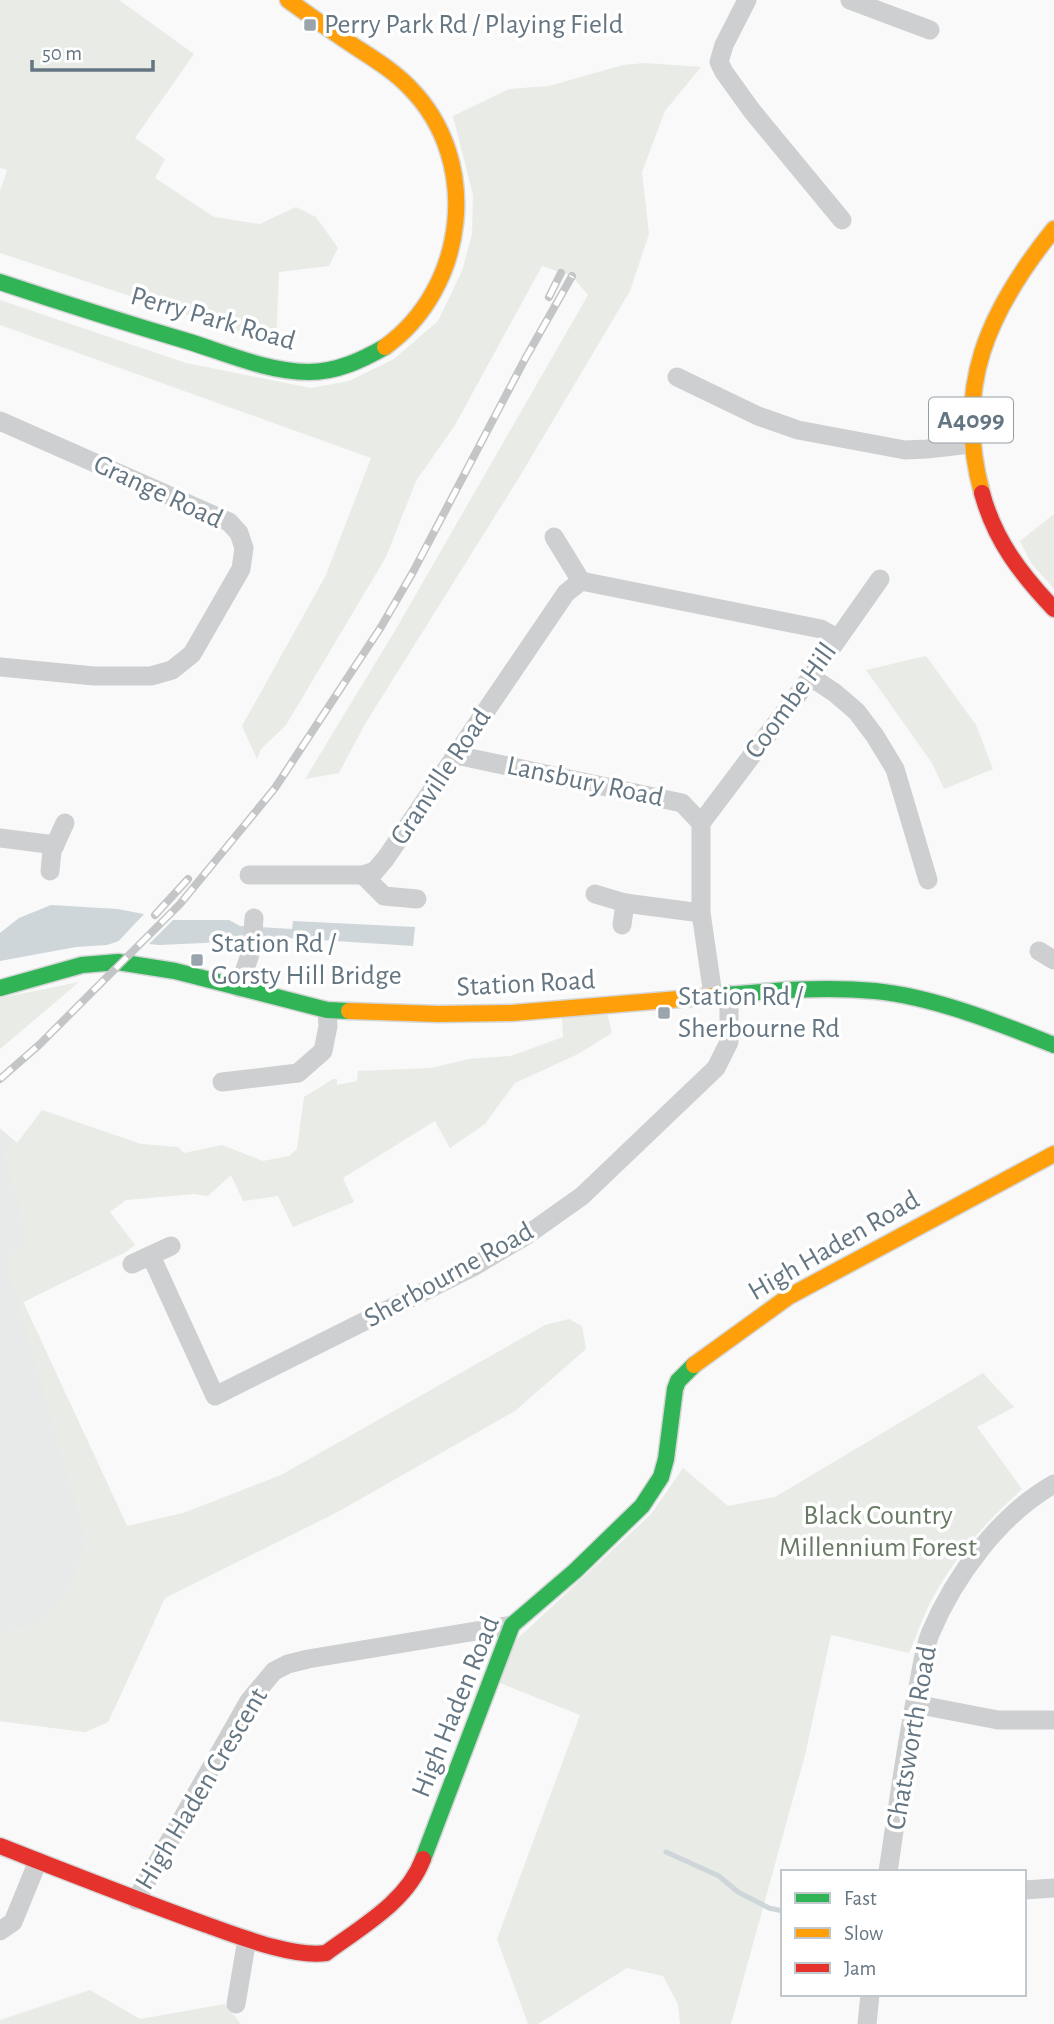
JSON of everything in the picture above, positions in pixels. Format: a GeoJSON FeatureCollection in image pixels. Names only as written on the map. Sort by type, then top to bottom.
{"type":"FeatureCollection","features":[{"type":"Feature","properties":{"kind":"street","name":"Perry Park Road"},"geometry":{"type":"LineString","coordinates":[[0,282],[284,370],[323,372],[339,368],[378,353],[398,339],[418,319],[438,290],[449,264],[457,206],[456,181],[449,152],[425,104],[404,82],[288,0]]}},
{"type":"Feature","properties":{"kind":"street"},"geometry":{"type":"LineString","coordinates":[[747,0],[724,45],[719,62],[752,111],[842,220]]}},
{"type":"Feature","properties":{"kind":"street"},"geometry":{"type":"LineString","coordinates":[[850,0],[930,30]]}},
{"type":"Feature","properties":{"kind":"street","name":"A4099"},"geometry":{"type":"LineString","coordinates":[[1054,229],[1024,265],[993,323],[979,361],[973,397],[971,444],[983,495],[1006,551],[1019,571],[1054,609]]}},
{"type":"Feature","properties":{"kind":"street"},"geometry":{"type":"LineString","coordinates":[[677,377],[758,416],[798,430],[905,450],[971,444]]}},
{"type":"Feature","properties":{"kind":"street","name":"Grange Road"},"geometry":{"type":"LineString","coordinates":[[0,421],[229,522],[239,533],[244,548],[241,569],[192,654],[172,670],[151,676],[94,676],[0,667]]}},
{"type":"Feature","properties":{"kind":"street"},"geometry":{"type":"LineString","coordinates":[[554,537],[581,581],[821,629],[837,638]]}},
{"type":"Feature","properties":{"kind":"street","name":"Coombe Hill"},"geometry":{"type":"LineString","coordinates":[[701,823],[811,677],[880,579]]}},
{"type":"Feature","properties":{"kind":"street","name":"Granville Road"},"geometry":{"type":"LineString","coordinates":[[363,875],[375,871],[386,858],[566,593],[581,581]]}},
{"type":"Feature","properties":{"kind":"street"},"geometry":{"type":"LineString","coordinates":[[811,677],[857,712],[876,736],[895,769],[928,880]]}},
{"type":"Feature","properties":{"kind":"street","name":"Lansbury Road"},"geometry":{"type":"LineString","coordinates":[[456,755],[682,803],[701,823]]}},
{"type":"Feature","properties":{"kind":"street"},"geometry":{"type":"LineString","coordinates":[[50,871],[52,851],[65,822]]}},
{"type":"Feature","properties":{"kind":"street"},"geometry":{"type":"LineString","coordinates":[[701,823],[701,913],[721,995]]}},
{"type":"Feature","properties":{"kind":"street"},"geometry":{"type":"LineString","coordinates":[[0,838],[55,845]]}},
{"type":"Feature","properties":{"kind":"street"},"geometry":{"type":"LineString","coordinates":[[249,874],[363,875],[384,896],[417,899]]}},
{"type":"Feature","properties":{"kind":"street"},"geometry":{"type":"LineString","coordinates":[[595,894],[625,903],[701,913]]}},
{"type":"Feature","properties":{"kind":"street"},"geometry":{"type":"LineString","coordinates":[[622,925],[625,903]]}},
{"type":"Feature","properties":{"kind":"street"},"geometry":{"type":"LineString","coordinates":[[239,988],[252,948],[254,918]]}},
{"type":"Feature","properties":{"kind":"street","name":"Station Road"},"geometry":{"type":"LineString","coordinates":[[0,988],[82,965],[118,962],[175,971],[327,1010],[438,1014],[512,1013],[805,988],[877,991],[931,1002],[979,1016],[1054,1045]]}},
{"type":"Feature","properties":{"kind":"street","name":"Sherbourne Road"},"geometry":{"type":"LineString","coordinates":[[151,1256],[215,1396],[473,1268],[527,1235],[582,1196],[716,1068],[729,1042],[721,995]]}},
{"type":"Feature","properties":{"kind":"street"},"geometry":{"type":"LineString","coordinates":[[222,1082],[299,1073],[323,1051],[328,1026],[327,1010]]}},
{"type":"Feature","properties":{"kind":"street","name":"High Haden Road"},"geometry":{"type":"LineString","coordinates":[[0,1846],[136,1900],[247,1939],[312,1955],[326,1953],[400,1896],[419,1871],[512,1625],[575,1571],[642,1506],[661,1478],[678,1381],[690,1368],[811,1283],[1054,1154]]}},
{"type":"Feature","properties":{"kind":"street"},"geometry":{"type":"LineString","coordinates":[[132,1264],[171,1246]]}},
{"type":"Feature","properties":{"kind":"street","name":"Chatsworth Road"},"geometry":{"type":"LineString","coordinates":[[888,1870],[915,1704],[929,1636],[979,1549],[1018,1510],[1054,1484]]}},
{"type":"Feature","properties":{"kind":"street","name":"High Haden Crescent"},"geometry":{"type":"LineString","coordinates":[[136,1900],[249,1701],[274,1671],[307,1659],[512,1625]]}},
{"type":"Feature","properties":{"kind":"street"},"geometry":{"type":"LineString","coordinates":[[915,1704],[998,1720],[1054,1720]]}},
{"type":"Feature","properties":{"kind":"street"},"geometry":{"type":"LineString","coordinates":[[0,1931],[13,1922],[38,1861]]}},
{"type":"Feature","properties":{"kind":"street"},"geometry":{"type":"LineString","coordinates":[[1026,1890],[1054,1888]]}},
{"type":"Feature","properties":{"kind":"street"},"geometry":{"type":"LineString","coordinates":[[236,2004],[247,1939]]}},
{"type":"Feature","properties":{"kind":"street"},"geometry":{"type":"LineString","coordinates":[[867,2024],[870,1996]]}},
{"type":"Feature","properties":{"kind":"shaded area"},"geometry":{"type":"Polygon","coordinates":[[[51,905],[118,909],[174,920],[229,920],[240,926],[292,929],[293,921],[415,927],[413,946],[243,935],[225,941],[204,943],[159,945],[119,941],[0,961],[0,933],[19,918],[51,905]]]}},
{"type":"Feature","properties":{"kind":"shaded area"},"geometry":{"type":"Polygon","coordinates":[[[0,1128],[17,1143],[57,1285],[23,1302],[127,1526],[154,1622],[108,1722],[85,1732],[0,1721],[0,1128]]]}},
{"type":"Feature","properties":{"kind":"green space"},"geometry":{"type":"Polygon","coordinates":[[[0,0],[119,0],[194,54],[135,138],[165,159],[155,178],[214,217],[260,224],[296,207],[316,217],[338,248],[329,266],[279,272],[276,344],[0,253],[0,191],[7,170],[0,168],[0,0]]]}},
{"type":"Feature","properties":{"kind":"green space"},"geometry":{"type":"Polygon","coordinates":[[[645,63],[701,67],[665,111],[642,172],[649,234],[630,291],[520,476],[365,724],[339,773],[305,779],[396,629],[588,295],[572,276],[542,266],[455,425],[416,481],[386,557],[286,725],[261,749],[257,759],[242,726],[326,575],[371,458],[0,325],[0,300],[186,363],[311,388],[349,381],[394,359],[438,321],[462,271],[472,234],[473,195],[453,116],[509,89],[549,86],[623,65],[645,63]]]}},
{"type":"Feature","properties":{"kind":"green space"},"geometry":{"type":"Polygon","coordinates":[[[1054,514],[1054,589],[1031,563],[1020,541],[1054,514]]]}},
{"type":"Feature","properties":{"kind":"green space"},"geometry":{"type":"Polygon","coordinates":[[[926,656],[976,725],[993,769],[944,789],[932,763],[866,670],[926,656]]]}},
{"type":"Feature","properties":{"kind":"green space"},"geometry":{"type":"Polygon","coordinates":[[[79,982],[0,1049],[0,998],[79,982]]]}},
{"type":"Feature","properties":{"kind":"green space"},"geometry":{"type":"Polygon","coordinates":[[[607,1013],[612,1033],[578,1054],[515,1083],[485,1124],[450,1148],[435,1121],[343,1178],[354,1202],[293,1227],[278,1196],[243,1201],[231,1175],[208,1196],[194,1194],[126,1200],[110,1212],[135,1245],[126,1252],[23,1302],[127,1526],[183,1513],[281,1475],[545,1325],[569,1319],[582,1326],[586,1349],[515,1411],[334,1514],[165,1598],[108,1722],[85,1732],[0,1721],[0,1633],[43,1620],[70,1588],[86,1541],[5,1260],[25,1243],[20,1209],[3,1154],[17,1143],[42,1110],[141,1144],[178,1147],[184,1153],[222,1145],[263,1161],[289,1156],[297,1149],[304,1097],[333,1079],[337,1079],[337,1085],[357,1081],[358,1071],[431,1068],[469,1059],[511,1056],[563,1037],[562,1018],[607,1013]]]}},
{"type":"Feature","properties":{"kind":"green space","name":"Black Country Millennium Forest"},"geometry":{"type":"Polygon","coordinates":[[[983,1373],[1014,1407],[977,1427],[1022,1489],[983,1528],[949,1571],[930,1603],[909,1653],[831,1635],[805,1755],[731,2024],[680,2024],[678,2004],[663,1976],[627,1968],[538,2024],[528,2024],[497,1939],[580,1715],[500,1683],[514,1642],[651,1514],[683,1468],[728,1506],[775,1497],[983,1373]]]}},
{"type":"Feature","properties":{"kind":"green space"},"geometry":{"type":"Polygon","coordinates":[[[90,1990],[140,2019],[225,2004],[241,2024],[0,2024],[0,2020],[90,1990]]]}},
{"type":"Feature","properties":{"kind":"pier"},"geometry":{"type":"Polygon","coordinates":[[[146,912],[176,917],[146,947],[113,947],[146,912]]]}},
{"type":"Feature","properties":{"kind":"waterway"},"geometry":{"type":"LineString","coordinates":[[666,1852],[719,1876],[738,1892],[769,1908],[781,1911]]}},
{"type":"Feature","properties":{"kind":"railway"},"geometry":{"type":"LineString","coordinates":[[549,297],[561,273]]}},
{"type":"Feature","properties":{"kind":"railway"},"geometry":{"type":"LineString","coordinates":[[0,1079],[39,1045],[180,904],[275,788],[381,627],[413,572],[525,359],[572,276]]}},
{"type":"Feature","properties":{"kind":"railway"},"geometry":{"type":"LineString","coordinates":[[155,915],[188,879]]}},
{"type":"Feature","properties":{"kind":"traffic: fast"},"geometry":{"type":"LineString","coordinates":[[0,282],[249,362],[279,369],[309,372],[339,368],[385,347]]}},
{"type":"Feature","properties":{"kind":"traffic: fast"},"geometry":{"type":"LineString","coordinates":[[0,988],[82,965],[118,962],[175,971],[327,1010],[349,1011]]}},
{"type":"Feature","properties":{"kind":"traffic: fast"},"geometry":{"type":"LineString","coordinates":[[715,996],[815,989],[898,994],[966,1012],[1054,1045]]}},
{"type":"Feature","properties":{"kind":"traffic: fast"},"geometry":{"type":"LineString","coordinates":[[423,1859],[512,1625],[575,1571],[642,1506],[661,1477],[666,1459],[675,1389],[678,1381],[694,1365]]}},
{"type":"Feature","properties":{"kind":"traffic: slow"},"geometry":{"type":"LineString","coordinates":[[288,0],[404,82],[433,118],[448,151],[455,186],[455,223],[448,258],[434,292],[413,322],[385,347]]}},
{"type":"Feature","properties":{"kind":"traffic: slow"},"geometry":{"type":"LineString","coordinates":[[982,493],[974,455],[972,419],[982,352],[1011,290],[1054,229]]}},
{"type":"Feature","properties":{"kind":"traffic: slow"},"geometry":{"type":"LineString","coordinates":[[349,1011],[512,1013],[715,996]]}},
{"type":"Feature","properties":{"kind":"traffic: slow"},"geometry":{"type":"LineString","coordinates":[[694,1365],[788,1297],[1054,1154]]}},
{"type":"Feature","properties":{"kind":"traffic: jam"},"geometry":{"type":"LineString","coordinates":[[982,493],[994,526],[1010,556],[1054,609]]}},
{"type":"Feature","properties":{"kind":"traffic: jam"},"geometry":{"type":"LineString","coordinates":[[0,1846],[234,1935],[282,1949],[313,1954],[326,1953],[395,1901],[416,1874],[423,1859]]}},
{"type":"Feature","properties":{"kind":"place","name":"Perry Park Rd / Playing Field"},"geometry":{"type":"Point","coordinates":[310,25]}},
{"type":"Feature","properties":{"kind":"place","name":"Station Rd / Gorsty Hill Bridge"},"geometry":{"type":"Point","coordinates":[197,960]}},
{"type":"Feature","properties":{"kind":"place","name":"Station Rd / Sherbourne Rd"},"geometry":{"type":"Point","coordinates":[664,1013]}}]}
